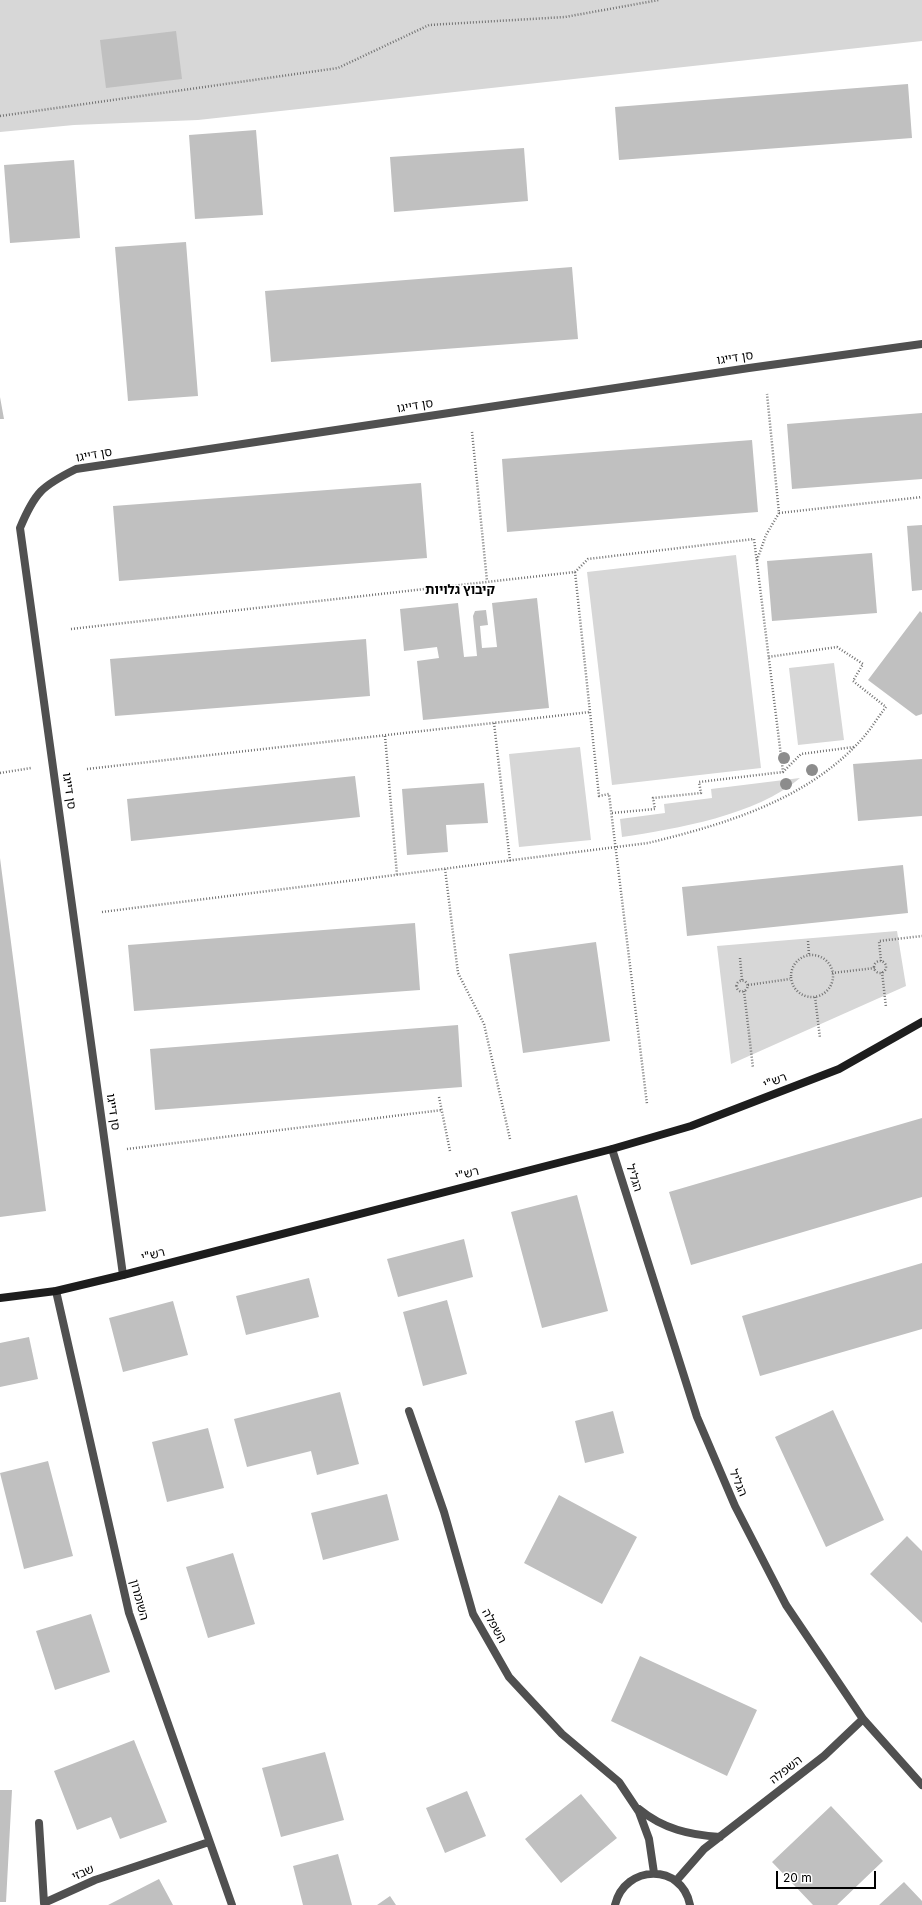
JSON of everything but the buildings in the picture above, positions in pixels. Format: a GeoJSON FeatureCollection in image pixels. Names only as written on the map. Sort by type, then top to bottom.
{"type":"FeatureCollection","features":[{"type":"Feature","properties":{"kind":"street","name":"סן דייגו"},"geometry":{"type":"LineString","coordinates":[[123,1275],[20,528],[31,502],[50,482],[76,469],[749,368],[922,344]]}},
{"type":"Feature","properties":{"kind":"street","name":"רש\"י"},"geometry":{"type":"LineString","coordinates":[[0,1298],[56,1291],[123,1275],[612,1150],[691,1126],[839,1069],[922,1022]]}},
{"type":"Feature","properties":{"kind":"street","name":"הגליל"},"geometry":{"type":"LineString","coordinates":[[612,1150],[697,1417],[735,1506],[786,1605],[863,1719],[922,1785]]}},
{"type":"Feature","properties":{"kind":"street","name":"השומרון"},"geometry":{"type":"LineString","coordinates":[[56,1291],[129,1613],[232,1905]]}},
{"type":"Feature","properties":{"kind":"street","name":"השפלה"},"geometry":{"type":"LineString","coordinates":[[409,1411],[444,1512],[473,1614],[509,1677],[562,1734],[619,1782],[635,1806],[649,1839],[654,1873]]}},
{"type":"Feature","properties":{"kind":"street","name":"השפלה"},"geometry":{"type":"LineString","coordinates":[[676,1881],[704,1849],[824,1756],[863,1719]]}},
{"type":"Feature","properties":{"kind":"street","name":"השפלה"},"geometry":{"type":"LineString","coordinates":[[635,1806],[651,1819],[675,1830],[694,1835],[720,1837]]}},
{"type":"Feature","properties":{"kind":"street","name":"שבזי"},"geometry":{"type":"LineString","coordinates":[[39,1823],[44,1903],[95,1880],[209,1842]]}},
{"type":"Feature","properties":{"kind":"street"},"geometry":{"type":"LineString","coordinates":[[615,1905],[623,1887],[632,1879],[654,1873],[676,1881],[684,1889],[690,1905]]}},
{"type":"Feature","properties":{"kind":"path"},"geometry":{"type":"LineString","coordinates":[[0,116],[338,68],[429,25],[565,17],[660,0]]}},
{"type":"Feature","properties":{"kind":"path"},"geometry":{"type":"LineString","coordinates":[[756,561],[766,535],[779,513],[767,394]]}},
{"type":"Feature","properties":{"kind":"path"},"geometry":{"type":"LineString","coordinates":[[472,432],[487,581]]}},
{"type":"Feature","properties":{"kind":"path"},"geometry":{"type":"LineString","coordinates":[[779,513],[922,497]]}},
{"type":"Feature","properties":{"kind":"path"},"geometry":{"type":"LineString","coordinates":[[71,629],[575,572],[588,559],[754,539],[784,772]]}},
{"type":"Feature","properties":{"kind":"path"},"geometry":{"type":"LineString","coordinates":[[575,572],[599,796],[609,794],[647,1104]]}},
{"type":"Feature","properties":{"kind":"path"},"geometry":{"type":"LineString","coordinates":[[102,912],[648,843],[689,833],[745,815],[782,799],[818,777],[863,738],[886,706],[853,681],[864,664],[837,647],[768,657]]}},
{"type":"Feature","properties":{"kind":"path"},"geometry":{"type":"LineString","coordinates":[[87,769],[590,712]]}},
{"type":"Feature","properties":{"kind":"path"},"geometry":{"type":"LineString","coordinates":[[494,723],[510,860]]}},
{"type":"Feature","properties":{"kind":"path"},"geometry":{"type":"LineString","coordinates":[[385,736],[397,875]]}},
{"type":"Feature","properties":{"kind":"path"},"geometry":{"type":"LineString","coordinates":[[612,814],[655,809],[653,798],[701,793],[700,782],[784,772],[801,754],[854,747]]}},
{"type":"Feature","properties":{"kind":"path"},"geometry":{"type":"LineString","coordinates":[[0,773],[31,768]]}},
{"type":"Feature","properties":{"kind":"path"},"geometry":{"type":"LineString","coordinates":[[445,869],[458,973],[484,1024],[510,1138]]}},
{"type":"Feature","properties":{"kind":"path"},"geometry":{"type":"LineString","coordinates":[[886,1007],[882,972],[886,967],[881,961],[879,941],[922,936]]}},
{"type":"Feature","properties":{"kind":"path"},"geometry":{"type":"LineString","coordinates":[[808,941],[809,955]]}},
{"type":"Feature","properties":{"kind":"path"},"geometry":{"type":"LineString","coordinates":[[809,955],[819,956],[825,960],[830,965],[832,973],[831,985],[827,990],[822,995],[808,998],[797,991],[790,979],[794,964],[798,959],[809,955]]}},
{"type":"Feature","properties":{"kind":"path"},"geometry":{"type":"LineString","coordinates":[[740,958],[742,980]]}},
{"type":"Feature","properties":{"kind":"path"},"geometry":{"type":"LineString","coordinates":[[874,968],[875,964],[881,961]]}},
{"type":"Feature","properties":{"kind":"path"},"geometry":{"type":"LineString","coordinates":[[832,973],[874,968]]}},
{"type":"Feature","properties":{"kind":"path"},"geometry":{"type":"LineString","coordinates":[[874,968],[877,972],[882,972]]}},
{"type":"Feature","properties":{"kind":"path"},"geometry":{"type":"LineString","coordinates":[[752,1068],[744,991],[748,985],[790,979]]}},
{"type":"Feature","properties":{"kind":"path"},"geometry":{"type":"LineString","coordinates":[[742,980],[747,982],[748,985]]}},
{"type":"Feature","properties":{"kind":"path"},"geometry":{"type":"LineString","coordinates":[[742,980],[738,981],[736,987],[741,992],[744,991]]}},
{"type":"Feature","properties":{"kind":"path"},"geometry":{"type":"LineString","coordinates":[[815,997],[820,1038]]}},
{"type":"Feature","properties":{"kind":"path"},"geometry":{"type":"LineString","coordinates":[[439,1097],[450,1151]]}},
{"type":"Feature","properties":{"kind":"path"},"geometry":{"type":"LineString","coordinates":[[124,1150],[442,1110]]}},
{"type":"Feature","properties":{"kind":"shaded area"},"geometry":{"type":"Polygon","coordinates":[[[0,0],[922,0],[922,41],[198,120],[74,125],[0,132],[0,0]]]}},
{"type":"Feature","properties":{"kind":"shaded area"},"geometry":{"type":"Polygon","coordinates":[[[736,555],[761,768],[612,785],[587,572],[736,555]]]}},
{"type":"Feature","properties":{"kind":"shaded area"},"geometry":{"type":"Polygon","coordinates":[[[834,663],[844,740],[798,745],[789,668],[834,663]]]}},
{"type":"Feature","properties":{"kind":"shaded area"},"geometry":{"type":"Polygon","coordinates":[[[580,747],[591,840],[519,847],[509,754],[580,747]]]}},
{"type":"Feature","properties":{"kind":"shaded area"},"geometry":{"type":"Polygon","coordinates":[[[800,778],[782,791],[762,802],[739,811],[691,825],[622,837],[620,819],[665,813],[664,804],[712,798],[711,789],[800,778]]]}},
{"type":"Feature","properties":{"kind":"shaded area"},"geometry":{"type":"Polygon","coordinates":[[[897,931],[906,986],[731,1064],[717,946],[897,931]]]}},
{"type":"Feature","properties":{"kind":"district","name":"קיבוץ גלויות"},"geometry":{"type":"Point","coordinates":[460,590]}}]}
